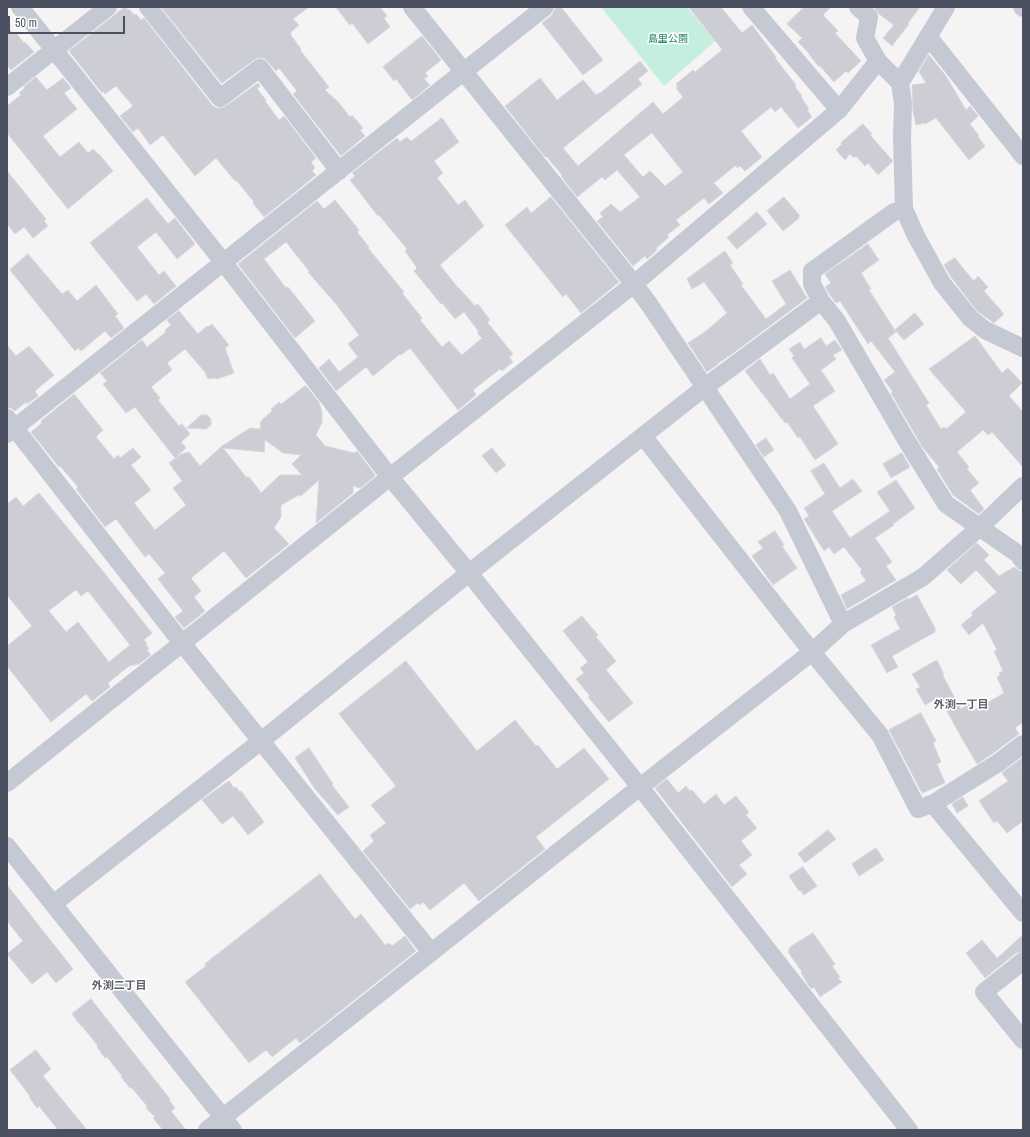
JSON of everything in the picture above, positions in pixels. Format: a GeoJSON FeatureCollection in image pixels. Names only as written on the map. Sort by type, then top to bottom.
{"type":"FeatureCollection","features":[{"type":"Feature","properties":{"kind":"street"},"geometry":{"type":"LineString","coordinates":[[20,7],[224,263],[390,476],[640,787],[909,1130]]}},
{"type":"Feature","properties":{"kind":"street"},"geometry":{"type":"LineString","coordinates":[[7,87],[108,7]]}},
{"type":"Feature","properties":{"kind":"street"},"geometry":{"type":"LineString","coordinates":[[148,7],[220,98],[260,68],[339,171]]}},
{"type":"Feature","properties":{"kind":"street"},"geometry":{"type":"LineString","coordinates":[[412,7],[634,284],[788,510],[843,624]]}},
{"type":"Feature","properties":{"kind":"street"},"geometry":{"type":"LineString","coordinates":[[431,952],[10,427],[224,263],[545,7]]}},
{"type":"Feature","properties":{"kind":"street"},"geometry":{"type":"LineString","coordinates":[[751,7],[839,110]]}},
{"type":"Feature","properties":{"kind":"street"},"geometry":{"type":"LineString","coordinates":[[858,7],[869,17],[865,38],[878,61],[900,83],[903,103],[902,139],[904,210],[916,236],[942,283],[970,318],[986,330],[1023,348]]}},
{"type":"Feature","properties":{"kind":"street"},"geometry":{"type":"LineString","coordinates":[[900,83],[946,7]]}},
{"type":"Feature","properties":{"kind":"street"},"geometry":{"type":"LineString","coordinates":[[928,36],[1023,156]]}},
{"type":"Feature","properties":{"kind":"street"},"geometry":{"type":"LineString","coordinates":[[7,783],[390,476],[634,284],[839,110],[878,61]]}},
{"type":"Feature","properties":{"kind":"street"},"geometry":{"type":"LineString","coordinates":[[904,210],[894,212],[812,271],[812,284],[821,301],[837,321],[904,436],[946,504],[1018,554],[1023,561]]}},
{"type":"Feature","properties":{"kind":"street"},"geometry":{"type":"LineString","coordinates":[[53,904],[261,741],[469,573],[705,387],[821,301]]}},
{"type":"Feature","properties":{"kind":"street"},"geometry":{"type":"LineString","coordinates":[[643,436],[812,652],[880,735],[918,809],[934,803],[998,763],[1023,744]]}},
{"type":"Feature","properties":{"kind":"street"},"geometry":{"type":"LineString","coordinates":[[207,1130],[228,1124],[431,952],[812,652],[843,624],[923,577],[979,528],[1023,486]]}},
{"type":"Feature","properties":{"kind":"street"},"geometry":{"type":"LineString","coordinates":[[934,803],[937,809],[1023,913]]}},
{"type":"Feature","properties":{"kind":"street"},"geometry":{"type":"LineString","coordinates":[[7,846],[228,1124]]}},
{"type":"Feature","properties":{"kind":"street"},"geometry":{"type":"LineString","coordinates":[[1023,961],[984,992],[1023,1040]]}},
{"type":"Feature","properties":{"kind":"green space","name":"島里公園"},"geometry":{"type":"Polygon","coordinates":[[[601,7],[687,7],[715,41],[664,86],[601,7]]]}},
{"type":"Feature","properties":{"kind":"building"},"geometry":{"type":"Polygon","coordinates":[[[125,7],[134,15],[136,14],[141,20],[144,18],[212,105],[216,108],[226,106],[258,83],[260,86],[257,89],[279,120],[284,116],[316,158],[311,162],[315,168],[312,171],[316,175],[264,217],[253,203],[254,202],[216,158],[195,176],[163,135],[150,145],[138,128],[133,132],[120,116],[133,106],[116,86],[105,94],[103,91],[102,93],[69,51],[125,7]]]}},
{"type":"Feature","properties":{"kind":"building"},"geometry":{"type":"Polygon","coordinates":[[[161,7],[309,7],[293,19],[299,25],[290,34],[301,49],[300,50],[329,87],[325,90],[338,102],[350,117],[352,115],[363,128],[360,130],[365,136],[341,156],[293,94],[297,91],[279,68],[276,71],[264,58],[254,60],[222,83],[161,7]]]}},
{"type":"Feature","properties":{"kind":"building"},"geometry":{"type":"Polygon","coordinates":[[[336,7],[380,7],[387,16],[384,18],[390,27],[368,44],[352,23],[350,25],[336,7]]]}},
{"type":"Feature","properties":{"kind":"building"},"geometry":{"type":"Polygon","coordinates":[[[558,7],[561,7],[603,60],[583,75],[542,23],[552,15],[558,7]]]}},
{"type":"Feature","properties":{"kind":"building"},"geometry":{"type":"Polygon","coordinates":[[[689,7],[721,7],[742,33],[752,25],[796,85],[795,87],[802,96],[801,97],[809,109],[807,110],[812,117],[798,128],[781,107],[775,112],[771,107],[741,131],[762,157],[745,171],[740,166],[737,168],[736,165],[714,183],[723,193],[709,204],[704,198],[676,220],[680,225],[667,235],[669,237],[656,248],[657,250],[647,259],[645,256],[633,266],[597,221],[603,217],[600,213],[611,204],[620,212],[640,197],[617,170],[605,180],[602,177],[577,197],[561,176],[562,175],[546,156],[545,157],[505,106],[540,78],[557,100],[583,80],[596,95],[599,94],[640,61],[648,71],[638,79],[642,84],[563,148],[578,166],[653,102],[663,114],[683,97],[676,88],[678,87],[676,84],[693,70],[695,72],[722,50],[689,7]],[[652,133],[624,155],[643,177],[650,171],[665,186],[683,172],[652,133]]]}},
{"type":"Feature","properties":{"kind":"building"},"geometry":{"type":"Polygon","coordinates":[[[804,7],[831,7],[823,15],[838,31],[835,33],[861,61],[848,73],[846,71],[834,82],[798,42],[802,38],[787,24],[804,7]]]}},
{"type":"Feature","properties":{"kind":"building"},"geometry":{"type":"Polygon","coordinates":[[[874,7],[920,7],[892,46],[883,38],[894,25],[879,14],[874,7]]]}},
{"type":"Feature","properties":{"kind":"building"},"geometry":{"type":"Polygon","coordinates":[[[7,26],[14,35],[16,33],[34,52],[11,70],[7,65],[7,26]]]}},
{"type":"Feature","properties":{"kind":"building"},"geometry":{"type":"Polygon","coordinates":[[[422,36],[441,60],[425,73],[428,76],[424,79],[430,85],[412,100],[396,79],[394,81],[383,67],[422,36]]]}},
{"type":"Feature","properties":{"kind":"building"},"geometry":{"type":"Polygon","coordinates":[[[929,55],[946,76],[966,110],[970,106],[978,116],[970,124],[985,146],[969,160],[936,118],[925,124],[916,125],[913,111],[912,85],[926,83],[919,72],[929,55]]]}},
{"type":"Feature","properties":{"kind":"building"},"geometry":{"type":"Polygon","coordinates":[[[36,77],[47,90],[63,78],[71,88],[64,93],[77,109],[43,136],[60,157],[79,142],[88,153],[93,149],[99,154],[113,171],[68,209],[7,133],[7,106],[21,95],[19,93],[25,88],[24,87],[36,77]]]}},
{"type":"Feature","properties":{"kind":"building"},"geometry":{"type":"Polygon","coordinates":[[[442,118],[459,142],[434,161],[443,173],[437,178],[458,205],[465,200],[484,226],[440,265],[458,288],[475,306],[478,304],[490,320],[487,322],[513,354],[509,357],[513,362],[502,371],[500,369],[473,390],[476,395],[458,410],[410,348],[401,355],[400,354],[373,376],[366,367],[336,391],[319,368],[329,359],[339,372],[358,357],[348,344],[359,335],[336,304],[308,272],[309,271],[286,242],[264,259],[286,288],[288,287],[315,321],[295,338],[238,264],[317,201],[324,209],[335,200],[359,230],[357,232],[369,247],[368,248],[404,292],[402,293],[422,318],[420,320],[442,347],[449,341],[462,355],[482,338],[477,333],[479,332],[464,312],[455,319],[442,303],[441,304],[414,271],[417,268],[405,251],[407,249],[379,215],[378,216],[350,180],[355,176],[352,173],[397,138],[400,142],[407,137],[411,141],[442,118]]]}},
{"type":"Feature","properties":{"kind":"building"},"geometry":{"type":"Polygon","coordinates":[[[863,124],[872,134],[870,135],[892,160],[892,162],[878,175],[868,163],[865,166],[856,156],[854,158],[850,154],[845,160],[836,150],[842,144],[841,143],[863,124]]]}},
{"type":"Feature","properties":{"kind":"building"},"geometry":{"type":"Polygon","coordinates":[[[7,171],[46,219],[44,221],[48,226],[33,238],[24,227],[15,234],[7,224],[7,171]]]}},
{"type":"Feature","properties":{"kind":"building"},"geometry":{"type":"Polygon","coordinates":[[[551,197],[619,282],[581,313],[566,294],[563,297],[505,225],[527,207],[531,213],[551,197]]]}},
{"type":"Feature","properties":{"kind":"building"},"geometry":{"type":"Polygon","coordinates":[[[784,197],[800,216],[783,231],[767,211],[784,197]]]}},
{"type":"Feature","properties":{"kind":"building"},"geometry":{"type":"Polygon","coordinates":[[[147,198],[168,224],[175,218],[195,244],[177,259],[156,232],[137,247],[159,275],[164,271],[176,286],[154,304],[146,294],[137,301],[90,243],[147,198]]]}},
{"type":"Feature","properties":{"kind":"building"},"geometry":{"type":"Polygon","coordinates":[[[757,212],[767,224],[737,249],[727,238],[757,212]]]}},
{"type":"Feature","properties":{"kind":"building"},"geometry":{"type":"Polygon","coordinates":[[[868,244],[879,260],[861,273],[871,289],[869,290],[896,332],[888,338],[929,403],[926,405],[941,429],[944,427],[946,429],[966,412],[929,369],[975,336],[1002,373],[1008,368],[1022,383],[1009,396],[1023,412],[1023,467],[992,432],[988,435],[983,430],[957,452],[969,467],[967,469],[979,483],[970,490],[984,509],[979,514],[953,495],[937,469],[939,467],[923,448],[891,393],[893,392],[884,380],[895,372],[871,341],[868,344],[840,301],[836,303],[825,287],[831,283],[825,274],[868,244]]]}},
{"type":"Feature","properties":{"kind":"building"},"geometry":{"type":"Polygon","coordinates":[[[725,251],[733,263],[730,265],[743,284],[741,285],[766,319],[786,304],[772,281],[790,270],[807,298],[707,372],[688,343],[706,331],[727,313],[704,282],[692,289],[687,279],[725,251]]]}},
{"type":"Feature","properties":{"kind":"building"},"geometry":{"type":"Polygon","coordinates":[[[28,254],[62,294],[68,290],[77,301],[96,285],[118,314],[115,316],[124,328],[111,338],[105,331],[81,351],[78,348],[75,351],[10,270],[28,254]]]}},
{"type":"Feature","properties":{"kind":"building"},"geometry":{"type":"Polygon","coordinates":[[[955,258],[974,281],[978,276],[988,287],[984,291],[1004,314],[994,323],[977,311],[951,277],[944,265],[955,258]]]}},
{"type":"Feature","properties":{"kind":"building"},"geometry":{"type":"Polygon","coordinates":[[[179,311],[198,334],[207,326],[208,327],[212,324],[229,345],[225,348],[234,373],[217,379],[208,379],[205,372],[185,349],[167,363],[172,370],[151,387],[160,398],[158,400],[179,426],[182,424],[190,434],[181,442],[186,448],[175,458],[135,407],[126,413],[103,384],[107,381],[100,373],[142,340],[147,347],[166,332],[165,330],[171,325],[167,320],[179,311]]]}},
{"type":"Feature","properties":{"kind":"building"},"geometry":{"type":"Polygon","coordinates":[[[915,313],[924,324],[904,340],[895,330],[915,313]]]}},
{"type":"Feature","properties":{"kind":"building"},"geometry":{"type":"Polygon","coordinates":[[[821,338],[826,346],[835,340],[842,350],[833,355],[836,359],[821,370],[835,391],[813,406],[838,444],[815,460],[800,437],[798,438],[787,422],[785,423],[745,371],[760,359],[770,375],[773,373],[790,399],[810,384],[792,358],[794,356],[789,349],[800,342],[804,349],[821,338]]]}},
{"type":"Feature","properties":{"kind":"building"},"geometry":{"type":"Polygon","coordinates":[[[7,345],[16,356],[29,346],[54,375],[35,391],[38,396],[27,404],[26,402],[15,411],[11,408],[7,408],[7,345]]]}},
{"type":"Feature","properties":{"kind":"building"},"geometry":{"type":"Polygon","coordinates":[[[305,386],[307,387],[319,402],[322,412],[322,422],[316,435],[325,446],[354,453],[357,451],[375,476],[360,488],[353,486],[353,493],[316,523],[319,480],[301,496],[299,495],[281,505],[281,517],[274,528],[289,544],[246,578],[224,551],[191,578],[201,591],[194,597],[205,611],[184,628],[175,617],[183,611],[158,579],[165,573],[149,554],[145,557],[116,519],[105,527],[76,489],[78,487],[60,466],[59,467],[31,432],[42,423],[41,421],[74,394],[103,430],[96,437],[114,459],[118,455],[120,458],[133,448],[141,457],[131,465],[151,490],[134,503],[155,530],[186,505],[173,488],[182,481],[169,463],[181,454],[189,452],[200,466],[222,446],[250,428],[260,429],[261,421],[272,411],[271,409],[279,402],[281,404],[305,386]],[[265,440],[264,452],[223,448],[246,477],[249,477],[260,491],[260,494],[280,475],[302,475],[292,464],[301,455],[283,453],[265,440]]]}},
{"type":"Feature","properties":{"kind":"building"},"geometry":{"type":"Polygon","coordinates":[[[201,415],[207,415],[211,419],[211,425],[206,429],[187,428],[201,415]]]}},
{"type":"Feature","properties":{"kind":"building"},"geometry":{"type":"Polygon","coordinates":[[[766,438],[774,450],[764,457],[756,445],[766,438]]]}},
{"type":"Feature","properties":{"kind":"building"},"geometry":{"type":"Polygon","coordinates":[[[492,448],[506,465],[496,473],[482,456],[492,448]]]}},
{"type":"Feature","properties":{"kind":"building"},"geometry":{"type":"Polygon","coordinates":[[[902,453],[910,467],[891,478],[883,464],[902,453]]]}},
{"type":"Feature","properties":{"kind":"building"},"geometry":{"type":"Polygon","coordinates":[[[824,463],[840,488],[853,479],[862,491],[832,511],[850,538],[890,511],[877,492],[896,480],[915,508],[875,538],[892,562],[886,566],[896,580],[847,609],[841,595],[866,581],[860,572],[862,570],[844,547],[834,554],[829,547],[824,551],[804,519],[809,516],[804,508],[825,494],[811,471],[824,463]]]}},
{"type":"Feature","properties":{"kind":"building"},"geometry":{"type":"Polygon","coordinates":[[[39,493],[152,633],[144,640],[149,649],[147,650],[151,655],[139,664],[129,666],[108,683],[110,687],[92,701],[86,694],[51,722],[7,666],[7,646],[32,626],[7,595],[7,504],[16,497],[23,506],[39,493]],[[76,590],[49,611],[66,632],[78,622],[109,662],[130,645],[88,591],[81,596],[76,590]]]}},
{"type":"Feature","properties":{"kind":"building"},"geometry":{"type":"Polygon","coordinates":[[[775,531],[784,545],[782,546],[797,568],[773,585],[752,556],[763,548],[758,542],[775,531]]]}},
{"type":"Feature","properties":{"kind":"building"},"geometry":{"type":"Polygon","coordinates":[[[977,543],[989,555],[984,560],[999,576],[1014,567],[1023,574],[1023,722],[1015,728],[1019,734],[977,764],[939,697],[925,705],[916,689],[920,687],[912,674],[937,660],[944,675],[943,676],[961,709],[969,704],[973,711],[1004,693],[997,677],[1000,675],[999,673],[1003,671],[994,651],[997,650],[983,623],[969,635],[961,625],[973,615],[971,613],[997,592],[976,570],[961,584],[947,570],[977,543]]]}},
{"type":"Feature","properties":{"kind":"building"},"geometry":{"type":"Polygon","coordinates":[[[917,595],[935,628],[935,632],[892,656],[898,667],[887,673],[871,645],[900,629],[894,617],[896,615],[892,607],[917,595]]]}},
{"type":"Feature","properties":{"kind":"building"},"geometry":{"type":"Polygon","coordinates":[[[582,616],[598,635],[596,637],[616,661],[606,670],[633,703],[609,722],[588,697],[590,696],[576,679],[584,673],[580,668],[588,662],[563,631],[582,616]]]}},
{"type":"Feature","properties":{"kind":"building"},"geometry":{"type":"Polygon","coordinates":[[[406,661],[477,751],[515,720],[557,769],[584,748],[609,779],[536,837],[545,849],[479,901],[464,883],[430,910],[423,902],[420,905],[418,903],[410,909],[363,851],[374,841],[370,835],[386,823],[371,805],[396,786],[339,714],[406,661]]]}},
{"type":"Feature","properties":{"kind":"building"},"geometry":{"type":"Polygon","coordinates":[[[921,713],[936,741],[933,743],[941,762],[937,764],[945,783],[922,793],[889,730],[921,713]]]}},
{"type":"Feature","properties":{"kind":"building"},"geometry":{"type":"Polygon","coordinates":[[[309,748],[333,784],[332,785],[349,807],[338,815],[315,789],[295,758],[309,748]]]}},
{"type":"Feature","properties":{"kind":"building"},"geometry":{"type":"Polygon","coordinates":[[[1022,758],[1023,821],[1007,833],[997,821],[994,823],[979,801],[1008,781],[1002,773],[1022,758]]]}},
{"type":"Feature","properties":{"kind":"building"},"geometry":{"type":"Polygon","coordinates":[[[667,779],[678,793],[686,786],[690,791],[692,790],[704,804],[716,794],[724,805],[736,796],[749,812],[746,815],[757,828],[741,841],[752,855],[739,865],[747,874],[732,887],[655,788],[667,779]]]}},
{"type":"Feature","properties":{"kind":"building"},"geometry":{"type":"Polygon","coordinates":[[[229,781],[234,788],[236,787],[240,792],[241,791],[264,822],[248,835],[233,816],[222,824],[202,800],[229,781]]]}},
{"type":"Feature","properties":{"kind":"building"},"geometry":{"type":"Polygon","coordinates":[[[963,797],[968,806],[957,813],[952,804],[963,797]]]}},
{"type":"Feature","properties":{"kind":"building"},"geometry":{"type":"Polygon","coordinates":[[[828,830],[836,839],[805,863],[798,854],[828,830]]]}},
{"type":"Feature","properties":{"kind":"building"},"geometry":{"type":"Polygon","coordinates":[[[876,848],[884,860],[859,876],[852,864],[876,848]]]}},
{"type":"Feature","properties":{"kind":"building"},"geometry":{"type":"Polygon","coordinates":[[[803,867],[817,886],[804,895],[800,890],[799,891],[789,876],[803,867]]]}},
{"type":"Feature","properties":{"kind":"building"},"geometry":{"type":"Polygon","coordinates":[[[320,874],[355,919],[361,914],[385,945],[389,943],[392,946],[405,936],[416,951],[300,1043],[296,1038],[272,1057],[266,1050],[249,1063],[185,982],[206,966],[205,964],[320,874]]]}},
{"type":"Feature","properties":{"kind":"building"},"geometry":{"type":"Polygon","coordinates":[[[7,885],[73,969],[56,983],[47,972],[32,984],[7,954],[23,941],[7,921],[7,885]]]}},
{"type":"Feature","properties":{"kind":"building"},"geometry":{"type":"Polygon","coordinates":[[[813,933],[835,964],[832,966],[840,977],[838,978],[842,982],[820,997],[814,987],[812,989],[809,986],[801,973],[802,972],[788,952],[790,947],[813,933]]]}},
{"type":"Feature","properties":{"kind":"building"},"geometry":{"type":"Polygon","coordinates":[[[1023,935],[1023,951],[1016,953],[985,978],[966,953],[982,940],[997,958],[1023,935]]]}},
{"type":"Feature","properties":{"kind":"building"},"geometry":{"type":"Polygon","coordinates":[[[91,999],[170,1099],[169,1100],[175,1108],[171,1111],[186,1130],[163,1130],[153,1118],[155,1117],[146,1108],[147,1106],[121,1077],[122,1076],[107,1057],[105,1058],[97,1047],[98,1046],[72,1014],[91,999]]]}},
{"type":"Feature","properties":{"kind":"building"},"geometry":{"type":"Polygon","coordinates":[[[36,1050],[51,1069],[43,1076],[87,1130],[58,1130],[39,1106],[37,1108],[29,1097],[30,1096],[10,1070],[36,1050]]]}},
{"type":"Feature","properties":{"kind":"district","name":"外渕一丁目"},"geometry":{"type":"Point","coordinates":[961,705]}},
{"type":"Feature","properties":{"kind":"district","name":"外渕二丁目"},"geometry":{"type":"Point","coordinates":[119,986]}}]}
